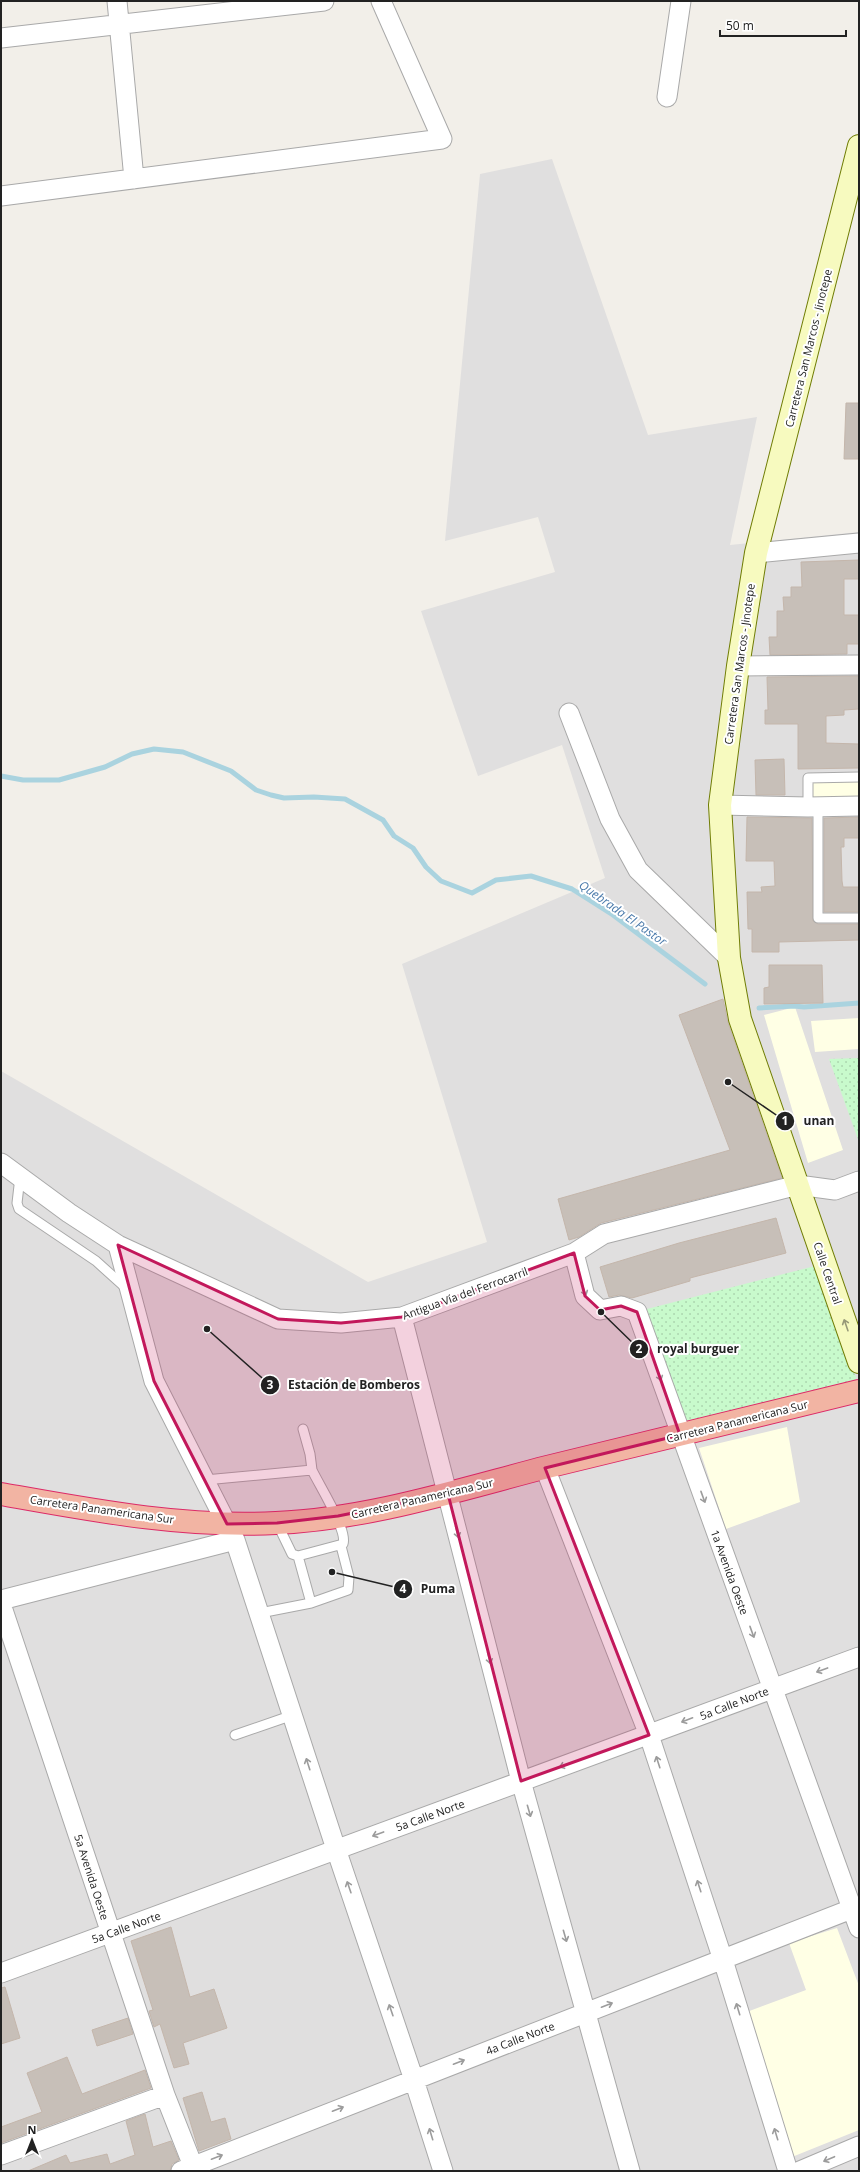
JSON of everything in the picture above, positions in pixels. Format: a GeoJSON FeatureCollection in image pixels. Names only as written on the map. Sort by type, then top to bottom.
{"type":"FeatureCollection","features":[{"type":"Feature","properties":{"kind":"highway","name":"Carretera Panamericana Sur"},"geometry":{"type":"LineString","coordinates":[[1,1494],[155,1518],[231,1532],[277,1523],[338,1516],[448,1494],[545,1468],[859,1390]]}},
{"type":"Feature","properties":{"kind":"main road","name":"Carretera San Marcos - Jinotepe"},"geometry":{"type":"LineString","coordinates":[[798,1185],[740,1019],[729,958],[720,805],[738,666],[756,553],[859,146]]}},
{"type":"Feature","properties":{"kind":"main road","name":"Calle Central"},"geometry":{"type":"LineString","coordinates":[[798,1185],[859,1362]]}},
{"type":"Feature","properties":{"kind":"street"},"geometry":{"type":"LineString","coordinates":[[117,1],[134,179]]}},
{"type":"Feature","properties":{"kind":"street"},"geometry":{"type":"LineString","coordinates":[[1,38],[324,1]]}},
{"type":"Feature","properties":{"kind":"street"},"geometry":{"type":"LineString","coordinates":[[1,196],[442,139],[381,1]]}},
{"type":"Feature","properties":{"kind":"street"},"geometry":{"type":"LineString","coordinates":[[667,97],[681,1]]}},
{"type":"Feature","properties":{"kind":"street"},"geometry":{"type":"LineString","coordinates":[[756,553],[859,543]]}},
{"type":"Feature","properties":{"kind":"street"},"geometry":{"type":"LineString","coordinates":[[738,666],[859,665]]}},
{"type":"Feature","properties":{"kind":"street"},"geometry":{"type":"LineString","coordinates":[[569,713],[610,819],[638,870],[729,958]]}},
{"type":"Feature","properties":{"kind":"street"},"geometry":{"type":"LineString","coordinates":[[720,805],[813,807],[859,806]]}},
{"type":"Feature","properties":{"kind":"street","name":"Antigua Vía del Ferrocarril"},"geometry":{"type":"LineString","coordinates":[[1,1163],[69,1212],[118,1244],[278,1319],[341,1324],[402,1317],[574,1253],[604,1234],[798,1185],[835,1190],[859,1181]]}},
{"type":"Feature","properties":{"kind":"street"},"geometry":{"type":"LineString","coordinates":[[118,1244],[154,1381],[231,1532],[260,1613],[292,1715],[443,2171]]}},
{"type":"Feature","properties":{"kind":"street","name":"1a Avenida Oeste"},"geometry":{"type":"LineString","coordinates":[[574,1253],[585,1296],[600,1310],[621,1306],[636,1312],[773,1688],[856,1907],[859,1928]]}},
{"type":"Feature","properties":{"kind":"street"},"geometry":{"type":"LineString","coordinates":[[402,1317],[521,1781],[630,2171]]}},
{"type":"Feature","properties":{"kind":"street"},"geometry":{"type":"LineString","coordinates":[[545,1468],[649,1735],[723,1960],[788,2171]]}},
{"type":"Feature","properties":{"kind":"street"},"geometry":{"type":"LineString","coordinates":[[1,1600],[231,1532]]}},
{"type":"Feature","properties":{"kind":"street","name":"5a Avenida Oeste"},"geometry":{"type":"LineString","coordinates":[[1,1604],[190,2169]]}},
{"type":"Feature","properties":{"kind":"street","name":"5a Calle Norte"},"geometry":{"type":"LineString","coordinates":[[1,1973],[859,1657]]}},
{"type":"Feature","properties":{"kind":"street","name":"4a Calle Norte"},"geometry":{"type":"LineString","coordinates":[[190,2169],[856,1907]]}},
{"type":"Feature","properties":{"kind":"street"},"geometry":{"type":"LineString","coordinates":[[1,2155],[165,2095]]}},
{"type":"Feature","properties":{"kind":"street"},"geometry":{"type":"LineString","coordinates":[[800,2171],[859,2146]]}},
{"type":"Feature","properties":{"kind":"lane"},"geometry":{"type":"LineString","coordinates":[[859,776],[808,778],[813,807],[818,918],[859,918]]}},
{"type":"Feature","properties":{"kind":"lane"},"geometry":{"type":"LineString","coordinates":[[20,1176],[17,1203],[19,1209],[96,1261],[131,1292]]}},
{"type":"Feature","properties":{"kind":"lane"},"geometry":{"type":"LineString","coordinates":[[260,1613],[311,1603],[348,1590],[350,1577],[341,1546],[344,1542],[338,1516],[323,1493],[312,1470],[310,1454],[303,1429]]}},
{"type":"Feature","properties":{"kind":"lane"},"geometry":{"type":"LineString","coordinates":[[205,1480],[312,1470]]}},
{"type":"Feature","properties":{"kind":"lane"},"geometry":{"type":"LineString","coordinates":[[277,1523],[292,1554],[298,1556],[341,1546]]}},
{"type":"Feature","properties":{"kind":"lane"},"geometry":{"type":"LineString","coordinates":[[298,1556],[311,1603]]}},
{"type":"Feature","properties":{"kind":"lane"},"geometry":{"type":"LineString","coordinates":[[235,1735],[292,1715]]}},
{"type":"Feature","properties":{"kind":"highlighted area"},"geometry":{"type":"Polygon","coordinates":[[[118,1245],[278,1319],[341,1323],[402,1317],[574,1253],[585,1296],[600,1310],[621,1306],[637,1312],[680,1435],[545,1468],[649,1735],[521,1781],[448,1494],[338,1516],[277,1523],[227,1524],[154,1381],[118,1245]]]}},
{"type":"Feature","properties":{"kind":"shaded area"},"geometry":{"type":"Polygon","coordinates":[[[552,159],[648,435],[757,417],[730,545],[859,532],[859,2171],[1,2171],[1,1071],[368,1282],[487,1242],[402,964],[605,878],[562,745],[478,776],[421,611],[555,572],[538,517],[445,541],[480,174],[552,159]]]}},
{"type":"Feature","properties":{"kind":"shaded area"},"geometry":{"type":"Polygon","coordinates":[[[810,780],[859,780],[859,798],[810,798],[810,780]]]}},
{"type":"Feature","properties":{"kind":"shaded area"},"geometry":{"type":"Polygon","coordinates":[[[795,1007],[843,1150],[808,1163],[764,1015],[795,1007]]]}},
{"type":"Feature","properties":{"kind":"shaded area"},"geometry":{"type":"Polygon","coordinates":[[[859,1018],[859,1049],[815,1052],[811,1021],[859,1018]]]}},
{"type":"Feature","properties":{"kind":"shaded area"},"geometry":{"type":"Polygon","coordinates":[[[787,1427],[800,1502],[726,1529],[699,1448],[787,1427]]]}},
{"type":"Feature","properties":{"kind":"shaded area"},"geometry":{"type":"Polygon","coordinates":[[[837,1928],[859,1986],[859,2130],[787,2159],[744,2013],[806,1990],[789,1943],[837,1928]]]}},
{"type":"Feature","properties":{"kind":"green space"},"geometry":{"type":"Polygon","coordinates":[[[859,1058],[859,1142],[829,1059],[859,1058]]]}},
{"type":"Feature","properties":{"kind":"green space"},"geometry":{"type":"Polygon","coordinates":[[[819,1265],[858,1384],[686,1423],[643,1310],[819,1265]]]}},
{"type":"Feature","properties":{"kind":"building"},"geometry":{"type":"Polygon","coordinates":[[[846,403],[859,403],[859,459],[844,459],[846,403]]]}},
{"type":"Feature","properties":{"kind":"building"},"geometry":{"type":"Polygon","coordinates":[[[859,560],[859,579],[844,579],[844,615],[859,615],[859,644],[847,644],[847,654],[770,655],[769,637],[777,637],[777,611],[784,611],[783,597],[791,597],[791,587],[802,587],[801,562],[859,560]]]}},
{"type":"Feature","properties":{"kind":"building"},"geometry":{"type":"Polygon","coordinates":[[[859,676],[859,709],[844,710],[844,715],[826,716],[826,743],[859,744],[859,768],[798,769],[798,724],[765,724],[765,710],[768,710],[767,677],[859,676]]]}},
{"type":"Feature","properties":{"kind":"building"},"geometry":{"type":"Polygon","coordinates":[[[784,759],[785,795],[756,795],[755,760],[784,759]]]}},
{"type":"Feature","properties":{"kind":"building"},"geometry":{"type":"Polygon","coordinates":[[[747,817],[812,818],[813,921],[818,924],[859,924],[859,940],[779,942],[779,952],[752,952],[752,929],[748,929],[747,892],[762,892],[761,887],[775,886],[774,861],[746,861],[747,817]]]}},
{"type":"Feature","properties":{"kind":"building"},"geometry":{"type":"Polygon","coordinates":[[[859,817],[859,838],[844,838],[844,847],[841,847],[843,887],[859,887],[859,912],[824,912],[824,818],[859,817]]]}},
{"type":"Feature","properties":{"kind":"building"},"geometry":{"type":"Polygon","coordinates":[[[769,965],[822,965],[823,1003],[764,1004],[764,988],[769,987],[769,965]]]}},
{"type":"Feature","properties":{"kind":"building"},"geometry":{"type":"Polygon","coordinates":[[[723,999],[728,1023],[782,1178],[601,1223],[579,1237],[569,1240],[558,1199],[730,1150],[679,1015],[723,999]]]}},
{"type":"Feature","properties":{"kind":"building"},"geometry":{"type":"Polygon","coordinates":[[[776,1218],[786,1253],[690,1278],[690,1281],[632,1298],[619,1295],[609,1297],[600,1267],[679,1243],[776,1218]]]}},
{"type":"Feature","properties":{"kind":"building"},"geometry":{"type":"Polygon","coordinates":[[[171,1927],[190,1997],[214,1989],[227,2028],[183,2043],[189,2064],[174,2068],[160,2024],[154,2027],[149,2011],[153,2010],[131,1941],[171,1927]]]}},
{"type":"Feature","properties":{"kind":"building"},"geometry":{"type":"Polygon","coordinates":[[[5,1987],[20,2038],[1,2044],[1,1988],[5,1987]]]}},
{"type":"Feature","properties":{"kind":"building"},"geometry":{"type":"Polygon","coordinates":[[[128,2018],[133,2034],[97,2046],[92,2030],[128,2018]]]}},
{"type":"Feature","properties":{"kind":"building"},"geometry":{"type":"Polygon","coordinates":[[[67,2057],[82,2094],[145,2070],[151,2088],[1,2143],[1,2127],[42,2112],[27,2073],[67,2057]]]}},
{"type":"Feature","properties":{"kind":"building"},"geometry":{"type":"Polygon","coordinates":[[[202,2092],[211,2122],[225,2118],[231,2139],[199,2151],[183,2098],[202,2092]]]}},
{"type":"Feature","properties":{"kind":"building"},"geometry":{"type":"Polygon","coordinates":[[[145,2114],[153,2147],[171,2141],[179,2160],[172,2164],[170,2171],[28,2171],[66,2155],[70,2163],[107,2154],[110,2164],[135,2155],[126,2121],[145,2114]]]}},
{"type":"Feature","properties":{"kind":"waterway","name":"Quebrada El Pastor"},"geometry":{"type":"LineString","coordinates":[[1,776],[23,780],[59,780],[105,767],[132,754],[154,749],[183,752],[231,771],[256,790],[271,795],[284,798],[314,797],[345,799],[383,820],[394,836],[413,848],[426,867],[441,881],[472,893],[496,880],[531,876],[572,889],[613,915],[705,984]]}},
{"type":"Feature","properties":{"kind":"waterway","name":"Quebrada El Pastor"},"geometry":{"type":"LineString","coordinates":[[759,1008],[794,1006],[804,1007],[859,1003]]}},
{"type":"Feature","properties":{"kind":"place","name":"unan"},"geometry":{"type":"Point","coordinates":[728,1082]}},
{"type":"Feature","properties":{"kind":"place","name":"royal burguer"},"geometry":{"type":"Point","coordinates":[601,1312]}},
{"type":"Feature","properties":{"kind":"place","name":"Estación de Bomberos"},"geometry":{"type":"Point","coordinates":[207,1329]}},
{"type":"Feature","properties":{"kind":"place","name":"Puma"},"geometry":{"type":"Point","coordinates":[332,1572]}}]}
